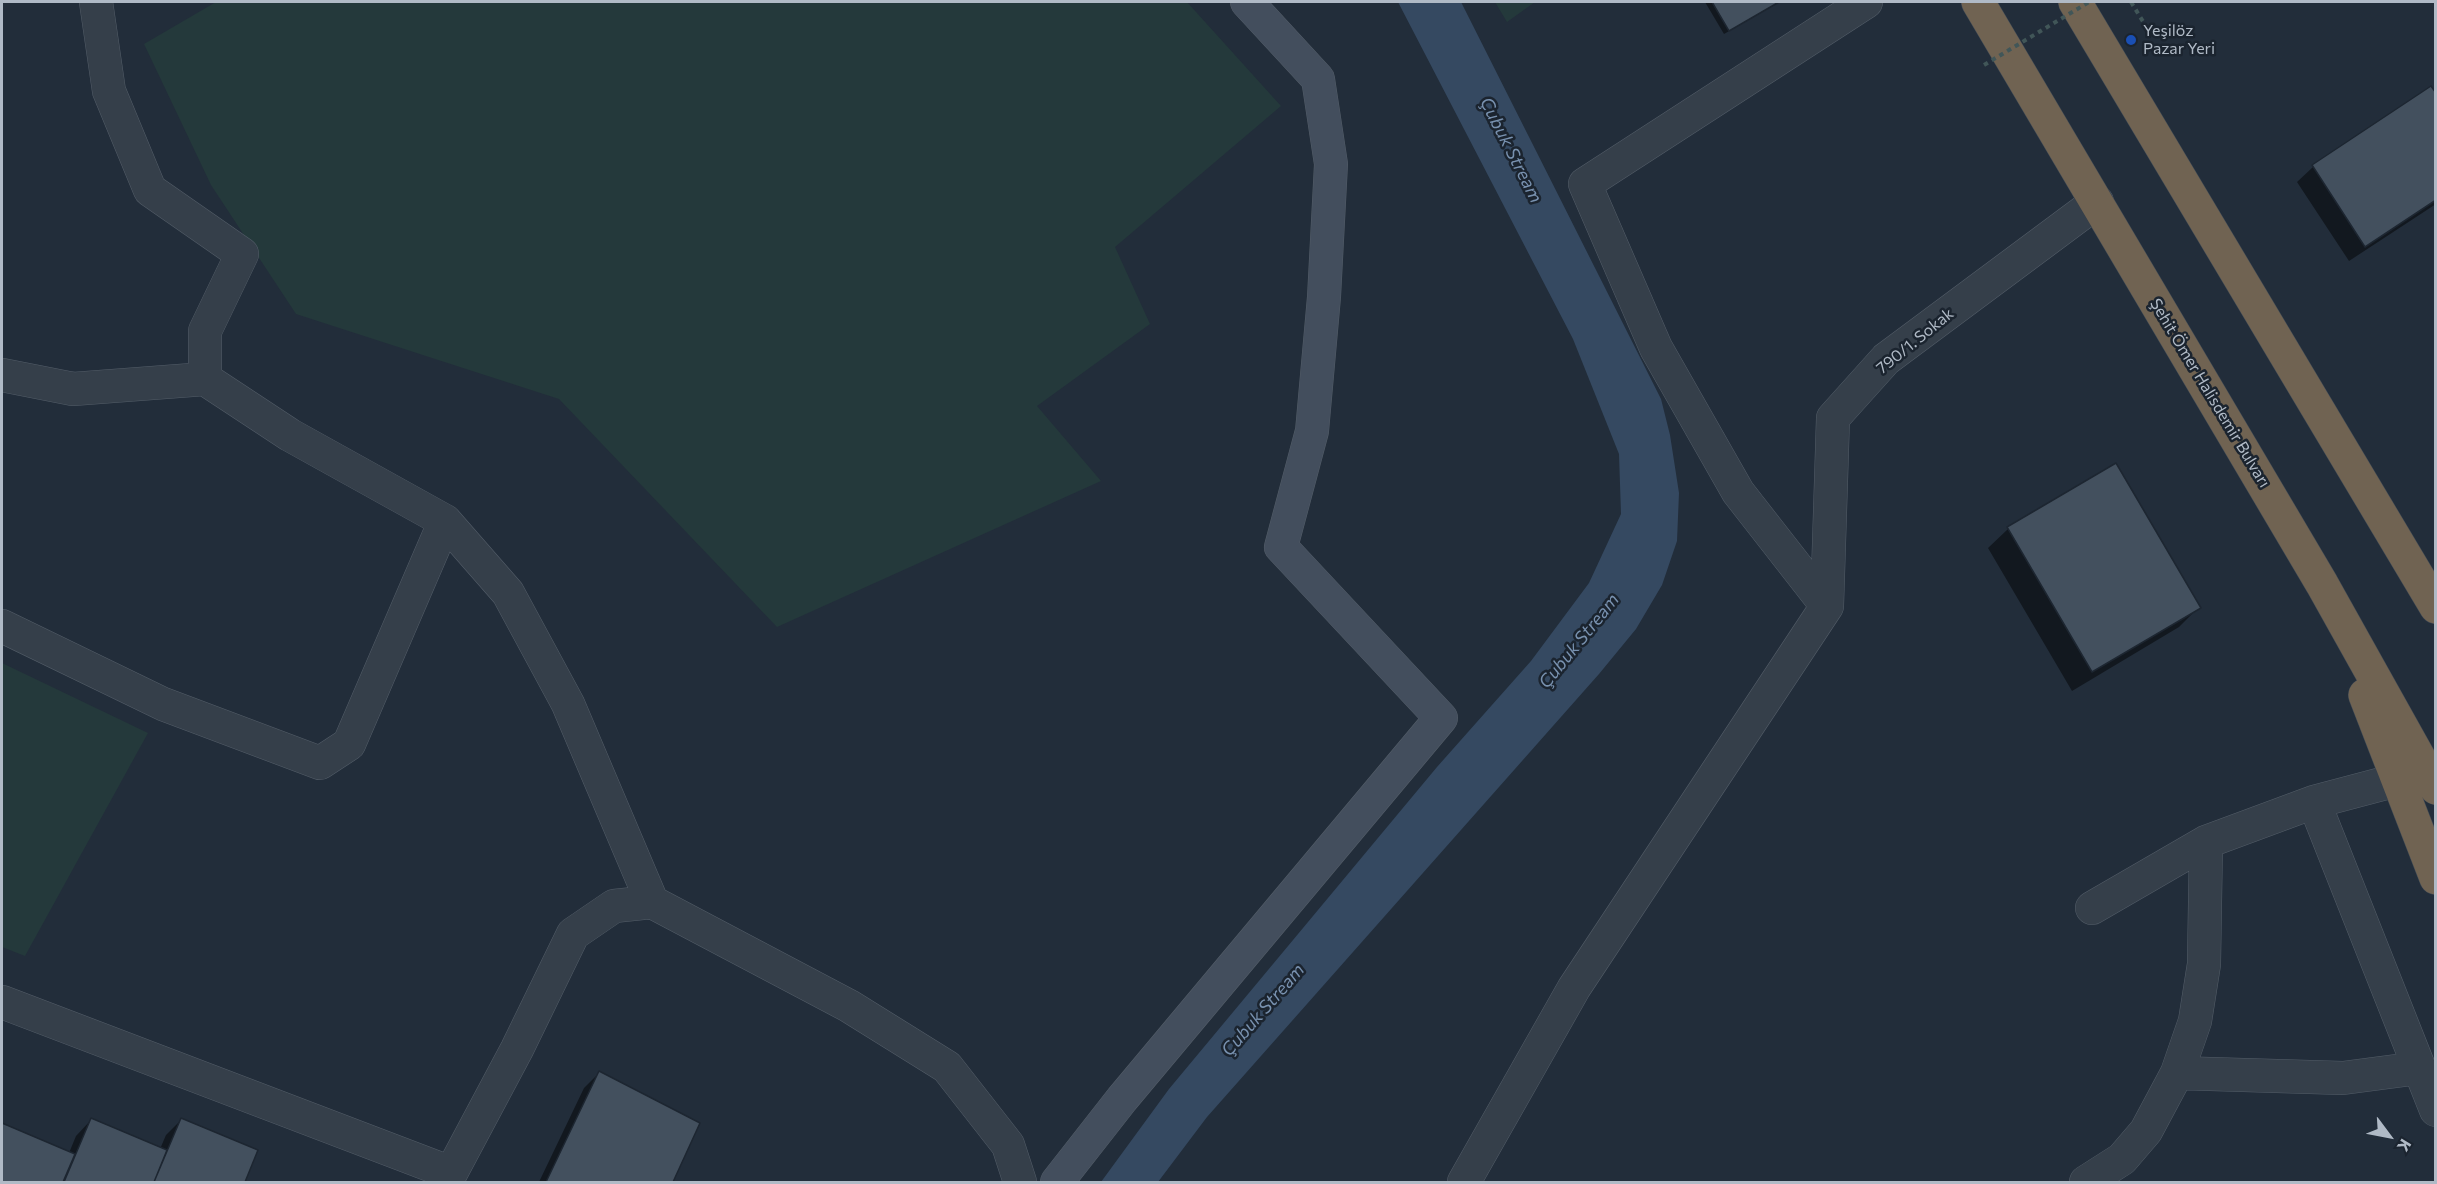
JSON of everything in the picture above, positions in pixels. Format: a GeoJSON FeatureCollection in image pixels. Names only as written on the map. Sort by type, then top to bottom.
{"type":"FeatureCollection","features":[{"type":"Feature","properties":{"kind":"highway","name":"Şehit Ömer Halisdemir Bulvarı"},"geometry":{"type":"LineString","coordinates":[[1978,2],[2322,584],[2436,788]]}},
{"type":"Feature","properties":{"kind":"highway"},"geometry":{"type":"LineString","coordinates":[[2075,2],[2436,607]]}},
{"type":"Feature","properties":{"kind":"highway"},"geometry":{"type":"LineString","coordinates":[[2366,490],[2436,579]]}},
{"type":"Feature","properties":{"kind":"highway"},"geometry":{"type":"LineString","coordinates":[[2322,584],[2436,878]]}},
{"type":"Feature","properties":{"kind":"street"},"geometry":{"type":"LineString","coordinates":[[96,2],[109,91],[150,190],[242,254],[205,331],[206,379]]}},
{"type":"Feature","properties":{"kind":"street"},"geometry":{"type":"LineString","coordinates":[[1057,1182],[1122,1099],[1442,718],[1281,547],[1312,431],[1323,297],[1330,164],[1317,79],[1247,2]]}},
{"type":"Feature","properties":{"kind":"street"},"geometry":{"type":"LineString","coordinates":[[1464,1182],[1574,988],[1827,606],[1738,492],[1656,348],[1585,184],[1866,2]]}},
{"type":"Feature","properties":{"kind":"street","name":"790/1. Sokak"},"geometry":{"type":"LineString","coordinates":[[1827,606],[1833,418],[1886,359],[2097,202]]}},
{"type":"Feature","properties":{"kind":"street"},"geometry":{"type":"LineString","coordinates":[[2,375],[73,389],[206,379],[290,435],[445,521],[508,593],[568,704],[652,902]]}},
{"type":"Feature","properties":{"kind":"street"},"geometry":{"type":"LineString","coordinates":[[2,626],[163,704],[320,763],[349,744],[445,521]]}},
{"type":"Feature","properties":{"kind":"street"},"geometry":{"type":"LineString","coordinates":[[2092,908],[2206,842],[2314,801],[2397,780]]}},
{"type":"Feature","properties":{"kind":"street"},"geometry":{"type":"LineString","coordinates":[[2314,801],[2436,1110]]}},
{"type":"Feature","properties":{"kind":"street"},"geometry":{"type":"LineString","coordinates":[[2086,1182],[2098,1177],[2122,1159],[2140,1138],[2177,1073],[2195,1021],[2204,964],[2206,842]]}},
{"type":"Feature","properties":{"kind":"street"},"geometry":{"type":"LineString","coordinates":[[2,1002],[449,1178],[517,1049],[573,934],[614,906],[652,902],[849,1006],[947,1067],[1008,1145],[1020,1182]]}},
{"type":"Feature","properties":{"kind":"street"},"geometry":{"type":"LineString","coordinates":[[2177,1073],[2343,1077],[2419,1068]]}},
{"type":"Feature","properties":{"kind":"path"},"geometry":{"type":"LineString","coordinates":[[1984,65],[2089,2]]}},
{"type":"Feature","properties":{"kind":"path"},"geometry":{"type":"LineString","coordinates":[[2131,2],[2147,28]]}},
{"type":"Feature","properties":{"kind":"green space"},"geometry":{"type":"Polygon","coordinates":[[[216,2],[1187,2],[1281,106],[1115,247],[1150,324],[1037,406],[1101,481],[777,627],[559,399],[296,314],[211,185],[144,44],[216,2]]]}},
{"type":"Feature","properties":{"kind":"green space"},"geometry":{"type":"Polygon","coordinates":[[[1495,2],[1535,2],[1507,22],[1495,2]]]}},
{"type":"Feature","properties":{"kind":"green space"},"geometry":{"type":"Polygon","coordinates":[[[2,663],[148,733],[25,956],[2,947],[2,663]]]}},
{"type":"Feature","properties":{"kind":"water","name":"Çubuk Stream"},"geometry":{"type":"Polygon","coordinates":[[[1398,2],[1461,2],[1661,399],[1670,435],[1679,493],[1677,541],[1662,585],[1636,629],[1599,674],[1207,1117],[1158,1182],[1101,1182],[1169,1089],[1437,767],[1531,661],[1589,583],[1621,514],[1619,454],[1573,339],[1398,2]]]}},
{"type":"Feature","properties":{"kind":"building"},"geometry":{"type":"Polygon","coordinates":[[[1712,2],[1779,2],[1729,31],[1712,2]]]}},
{"type":"Feature","properties":{"kind":"building"},"geometry":{"type":"Polygon","coordinates":[[[2431,86],[2436,93],[2436,200],[2365,247],[2312,165],[2431,86]]]}},
{"type":"Feature","properties":{"kind":"building"},"geometry":{"type":"Polygon","coordinates":[[[2116,463],[2201,608],[2092,672],[2007,527],[2116,463]]]}},
{"type":"Feature","properties":{"kind":"building"},"geometry":{"type":"Polygon","coordinates":[[[599,1071],[700,1123],[673,1182],[546,1182],[599,1071]]]}},
{"type":"Feature","properties":{"kind":"building"},"geometry":{"type":"Polygon","coordinates":[[[91,1118],[167,1150],[154,1182],[64,1182],[91,1118]]]}},
{"type":"Feature","properties":{"kind":"building"},"geometry":{"type":"Polygon","coordinates":[[[181,1118],[258,1150],[245,1182],[154,1182],[181,1118]]]}},
{"type":"Feature","properties":{"kind":"building"},"geometry":{"type":"Polygon","coordinates":[[[2,1123],[75,1154],[63,1182],[2,1182],[2,1123]]]}},
{"type":"Feature","properties":{"kind":"place","name":"Yeşilöz Pazar Yeri"},"geometry":{"type":"Point","coordinates":[2131,40]}}]}
